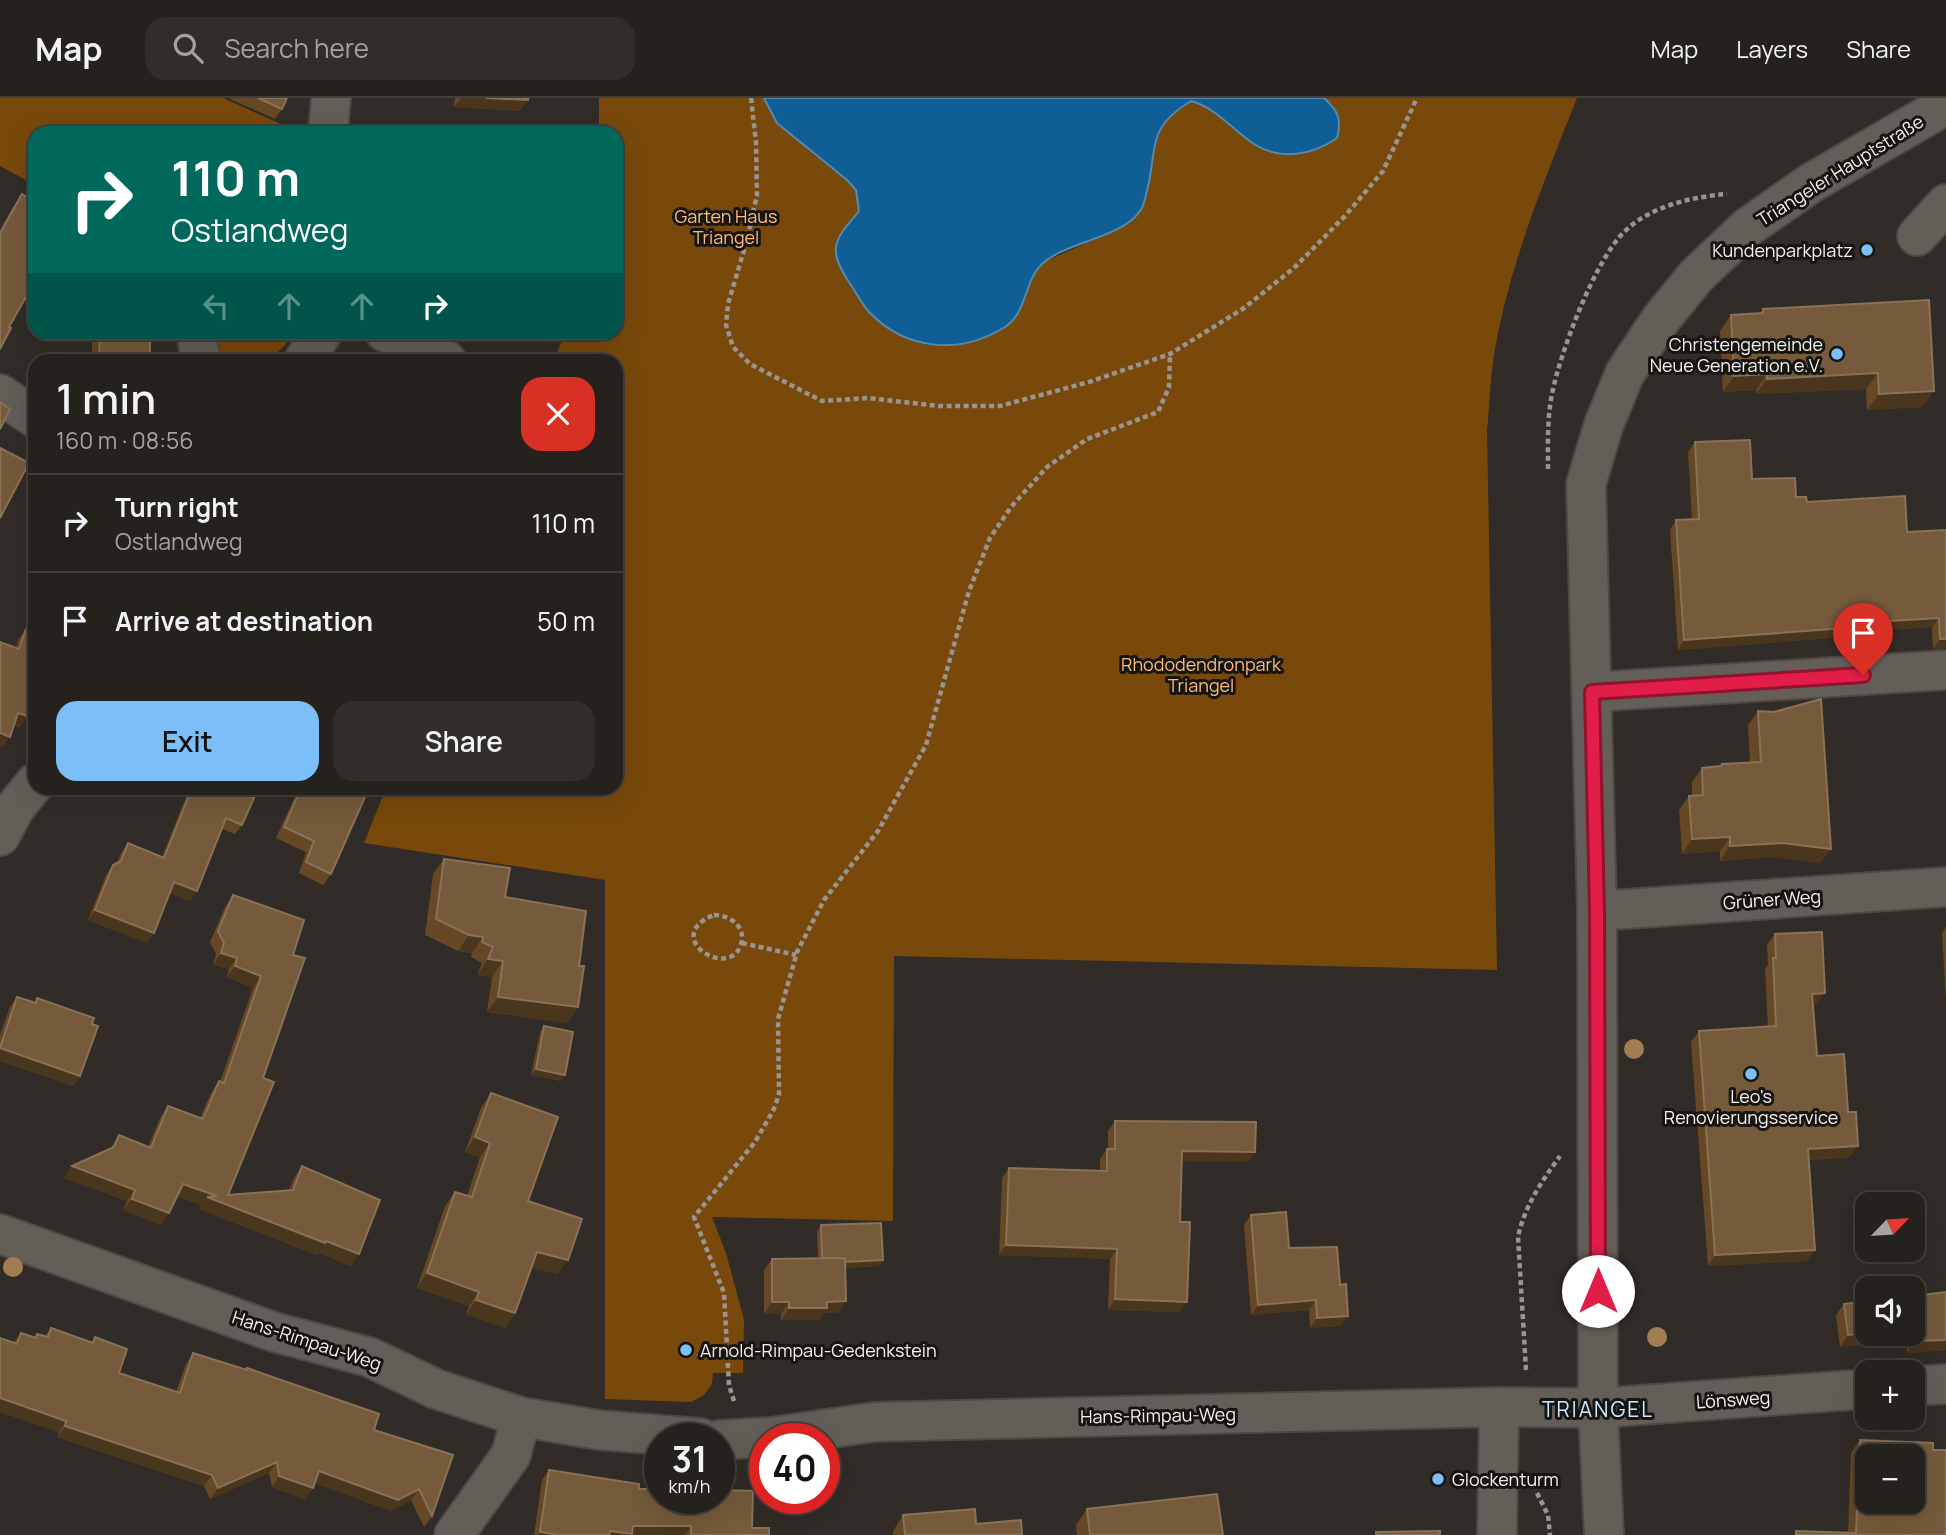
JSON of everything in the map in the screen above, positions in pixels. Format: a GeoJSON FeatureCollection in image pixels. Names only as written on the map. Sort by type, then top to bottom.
{"type":"FeatureCollection","features":[{"type":"Feature","properties":{"kind":"street","name":"Triangeler Hauptstraße"},"geometry":{"type":"LineString","coordinates":[[1604,1535],[1598,1408],[1597,911],[1586,484],[1604,424],[1625,373],[1661,319],[1698,275],[1748,228],[1811,183],[1946,106]]}},
{"type":"Feature","properties":{"kind":"street"},"geometry":{"type":"LineString","coordinates":[[1917,236],[1946,204]]}},
{"type":"Feature","properties":{"kind":"street"},"geometry":{"type":"LineString","coordinates":[[402,340],[433,354]]}},
{"type":"Feature","properties":{"kind":"street"},"geometry":{"type":"LineString","coordinates":[[0,394],[28,413]]}},
{"type":"Feature","properties":{"kind":"street"},"geometry":{"type":"LineString","coordinates":[[1592,692],[1946,670]]}},
{"type":"Feature","properties":{"kind":"street","name":"Grüner Weg"},"geometry":{"type":"LineString","coordinates":[[1597,911],[1946,887]]}},
{"type":"Feature","properties":{"kind":"street","name":"Hans-Rimpau-Weg"},"geometry":{"type":"LineString","coordinates":[[0,1234],[274,1332],[369,1357],[436,1389],[521,1417],[599,1430],[644,1434]]}},
{"type":"Feature","properties":{"kind":"street"},"geometry":{"type":"LineString","coordinates":[[1925,1385],[1946,1384]]}},
{"type":"Feature","properties":{"kind":"street","name":"Lönsweg"},"geometry":{"type":"LineString","coordinates":[[1598,1408],[1855,1390]]}},
{"type":"Feature","properties":{"kind":"street"},"geometry":{"type":"LineString","coordinates":[[1497,1535],[1499,1407]]}},
{"type":"Feature","properties":{"kind":"street","name":"Hans-Rimpau-Weg"},"geometry":{"type":"LineString","coordinates":[[735,1439],[771,1437],[874,1422],[1499,1407],[1598,1408]]}},
{"type":"Feature","properties":{"kind":"street"},"geometry":{"type":"LineString","coordinates":[[454,1535],[511,1455],[521,1417]]}},
{"type":"Feature","properties":{"kind":"path"},"geometry":{"type":"LineString","coordinates":[[751,98],[756,143],[757,195],[728,304],[726,325],[733,347],[750,364],[822,401],[868,398],[939,406],[1000,405],[1089,382],[1170,354],[1254,300],[1294,268],[1345,216],[1383,171],[1417,98]]}},
{"type":"Feature","properties":{"kind":"path"},"geometry":{"type":"LineString","coordinates":[[731,1423],[724,1293],[694,1217],[755,1142],[776,1103],[779,1095],[778,1019],[796,955],[824,901],[878,831],[926,745],[969,591],[990,538],[1011,507],[1047,467],[1087,439],[1158,412],[1169,387],[1170,354]]}},
{"type":"Feature","properties":{"kind":"path"},"geometry":{"type":"LineString","coordinates":[[714,915],[726,915],[737,923],[741,943],[737,952],[730,957],[717,958],[705,955],[696,945],[694,933],[701,920],[714,915]]}},
{"type":"Feature","properties":{"kind":"path"},"geometry":{"type":"LineString","coordinates":[[741,943],[796,955]]}},
{"type":"Feature","properties":{"kind":"green space"},"geometry":{"type":"Polygon","coordinates":[[[0,98],[223,98],[285,126],[28,126],[28,181],[0,166],[0,98]]]}},
{"type":"Feature","properties":{"kind":"green space","name":"Rhododendronpark Triangel"},"geometry":{"type":"Polygon","coordinates":[[[599,98],[764,98],[769,110],[814,155],[856,190],[859,211],[858,296],[869,312],[886,325],[922,344],[945,346],[1033,275],[1043,262],[1119,229],[1145,200],[1155,140],[1167,117],[1191,101],[1205,105],[1229,124],[1334,106],[1324,98],[1577,98],[1519,253],[1502,317],[1491,379],[1487,430],[1497,970],[894,956],[893,1221],[712,1217],[726,1253],[744,1320],[743,1373],[713,1373],[712,1384],[704,1395],[691,1402],[605,1399],[605,880],[364,843],[383,795],[623,795],[623,354],[556,354],[562,340],[623,340],[623,126],[599,126],[599,98]]]}},
{"type":"Feature","properties":{"kind":"green space"},"geometry":{"type":"Polygon","coordinates":[[[214,340],[288,340],[276,354],[215,354],[214,340]]]}},
{"type":"Feature","properties":{"kind":"water"},"geometry":{"type":"Polygon","coordinates":[[[764,98],[1324,98],[1336,111],[1339,126],[1337,138],[1328,144],[1296,154],[1275,153],[1254,144],[1217,114],[1191,101],[1167,120],[1160,130],[1143,204],[1132,220],[1107,234],[1064,250],[1042,264],[1032,279],[1018,314],[1005,327],[970,342],[934,345],[900,335],[884,325],[864,306],[843,272],[836,252],[839,237],[859,211],[856,190],[777,123],[764,98]]]}},
{"type":"Feature","properties":{"kind":"building"},"geometry":{"type":"Polygon","coordinates":[[[258,98],[287,98],[282,109],[258,98]]]}},
{"type":"Feature","properties":{"kind":"building"},"geometry":{"type":"Polygon","coordinates":[[[486,98],[528,98],[528,100],[486,98]]]}},
{"type":"Feature","properties":{"kind":"building"},"geometry":{"type":"Polygon","coordinates":[[[22,194],[28,198],[28,293],[0,349],[0,233],[22,194]]]}},
{"type":"Feature","properties":{"kind":"building","name":"Christengemeinde Neue Generation e.V."},"geometry":{"type":"Polygon","coordinates":[[[1929,300],[1934,391],[1879,394],[1878,373],[1767,379],[1767,374],[1734,376],[1731,315],[1763,313],[1763,309],[1929,300]]]}},
{"type":"Feature","properties":{"kind":"building"},"geometry":{"type":"Polygon","coordinates":[[[100,340],[150,340],[150,354],[99,354],[100,340]]]}},
{"type":"Feature","properties":{"kind":"building"},"geometry":{"type":"Polygon","coordinates":[[[0,402],[10,409],[0,429],[0,402]]]}},
{"type":"Feature","properties":{"kind":"building"},"geometry":{"type":"Polygon","coordinates":[[[1750,440],[1752,479],[1795,478],[1796,497],[1806,497],[1807,502],[1905,496],[1907,532],[1946,530],[1946,639],[1940,639],[1939,618],[1873,622],[1873,626],[1684,640],[1676,520],[1699,519],[1695,442],[1750,440]]]}},
{"type":"Feature","properties":{"kind":"building"},"geometry":{"type":"Polygon","coordinates":[[[0,448],[28,465],[0,518],[0,448]]]}},
{"type":"Feature","properties":{"kind":"building"},"geometry":{"type":"Polygon","coordinates":[[[28,630],[28,713],[27,716],[18,713],[10,737],[0,733],[0,642],[19,649],[28,630]]]}},
{"type":"Feature","properties":{"kind":"building"},"geometry":{"type":"Polygon","coordinates":[[[1821,699],[1831,849],[1783,843],[1730,846],[1730,837],[1692,839],[1689,796],[1703,795],[1702,768],[1761,762],[1758,711],[1774,712],[1821,699]]]}},
{"type":"Feature","properties":{"kind":"building"},"geometry":{"type":"Polygon","coordinates":[[[189,795],[246,795],[254,798],[242,825],[226,818],[197,891],[174,882],[154,933],[95,910],[113,865],[121,861],[128,843],[164,858],[189,795]]]}},
{"type":"Feature","properties":{"kind":"building"},"geometry":{"type":"Polygon","coordinates":[[[298,795],[366,795],[331,874],[306,862],[314,841],[284,827],[298,795]]]}},
{"type":"Feature","properties":{"kind":"building"},"geometry":{"type":"Polygon","coordinates":[[[444,859],[510,868],[505,897],[586,911],[579,966],[584,966],[578,1007],[498,997],[503,961],[488,959],[493,947],[482,942],[483,937],[469,935],[436,919],[444,859]]]}},
{"type":"Feature","properties":{"kind":"building"},"geometry":{"type":"Polygon","coordinates":[[[233,895],[304,920],[293,955],[305,958],[263,1078],[274,1082],[228,1195],[293,1190],[302,1166],[380,1200],[359,1254],[207,1197],[217,1196],[183,1184],[169,1213],[132,1199],[135,1190],[72,1166],[114,1147],[119,1135],[151,1148],[168,1106],[203,1119],[219,1081],[224,1083],[261,976],[235,966],[237,958],[221,953],[224,943],[218,931],[233,895]]]}},
{"type":"Feature","properties":{"kind":"building"},"geometry":{"type":"Polygon","coordinates":[[[1822,932],[1825,993],[1812,994],[1817,1056],[1844,1054],[1848,1112],[1856,1112],[1858,1146],[1808,1149],[1815,1250],[1715,1255],[1699,1031],[1776,1026],[1773,958],[1776,958],[1775,934],[1822,932]]]}},
{"type":"Feature","properties":{"kind":"building"},"geometry":{"type":"Polygon","coordinates":[[[17,997],[36,1003],[37,998],[94,1018],[92,1024],[98,1026],[80,1076],[0,1048],[17,997]]]}},
{"type":"Feature","properties":{"kind":"building"},"geometry":{"type":"Polygon","coordinates":[[[544,1026],[573,1032],[565,1075],[536,1069],[544,1026]]]}},
{"type":"Feature","properties":{"kind":"building"},"geometry":{"type":"Polygon","coordinates":[[[491,1093],[558,1117],[528,1201],[582,1219],[568,1260],[537,1252],[515,1313],[476,1300],[479,1292],[427,1273],[455,1192],[472,1197],[490,1143],[475,1137],[491,1093]]]}},
{"type":"Feature","properties":{"kind":"building"},"geometry":{"type":"Polygon","coordinates":[[[1115,1121],[1256,1122],[1255,1152],[1182,1151],[1180,1222],[1190,1222],[1187,1302],[1115,1299],[1117,1249],[1006,1245],[1009,1168],[1107,1171],[1107,1149],[1115,1149],[1115,1121]]]}},
{"type":"Feature","properties":{"kind":"building"},"geometry":{"type":"Polygon","coordinates":[[[1286,1212],[1289,1248],[1337,1247],[1340,1285],[1346,1284],[1348,1316],[1317,1318],[1316,1300],[1258,1305],[1251,1215],[1286,1212]]]}},
{"type":"Feature","properties":{"kind":"building"},"geometry":{"type":"Polygon","coordinates":[[[881,1223],[883,1260],[845,1262],[845,1258],[822,1258],[821,1225],[881,1223]]]}},
{"type":"Feature","properties":{"kind":"building"},"geometry":{"type":"Polygon","coordinates":[[[845,1258],[846,1301],[827,1302],[827,1308],[789,1308],[789,1302],[772,1302],[772,1259],[845,1258]]]}},
{"type":"Feature","properties":{"kind":"building"},"geometry":{"type":"Polygon","coordinates":[[[1946,1292],[1946,1340],[1925,1341],[1925,1295],[1946,1292]]]}},
{"type":"Feature","properties":{"kind":"building"},"geometry":{"type":"Polygon","coordinates":[[[1855,1303],[1855,1334],[1848,1335],[1844,1304],[1855,1303]]]}},
{"type":"Feature","properties":{"kind":"building"},"geometry":{"type":"Polygon","coordinates":[[[51,1328],[93,1343],[95,1337],[127,1349],[119,1373],[180,1393],[193,1353],[247,1368],[379,1414],[374,1430],[453,1455],[432,1516],[419,1489],[398,1500],[319,1471],[313,1488],[279,1476],[277,1462],[218,1488],[212,1475],[65,1426],[66,1421],[0,1398],[0,1338],[17,1344],[21,1333],[36,1338],[37,1334],[48,1337],[51,1328]]]}},
{"type":"Feature","properties":{"kind":"building"},"geometry":{"type":"Polygon","coordinates":[[[1860,1440],[1933,1443],[1933,1450],[1946,1450],[1946,1535],[1796,1535],[1796,1531],[1856,1533],[1857,1514],[1925,1514],[1925,1444],[1860,1444],[1860,1440]]]}},
{"type":"Feature","properties":{"kind":"building"},"geometry":{"type":"Polygon","coordinates":[[[549,1470],[639,1484],[639,1489],[644,1489],[644,1514],[735,1514],[735,1490],[749,1491],[752,1528],[769,1528],[769,1535],[691,1535],[691,1526],[633,1526],[632,1534],[610,1531],[609,1535],[558,1535],[540,1532],[549,1470]]]}},
{"type":"Feature","properties":{"kind":"building"},"geometry":{"type":"Polygon","coordinates":[[[1217,1494],[1223,1535],[1090,1535],[1087,1509],[1217,1494]]]}},
{"type":"Feature","properties":{"kind":"building"},"geometry":{"type":"Polygon","coordinates":[[[975,1509],[976,1524],[1021,1520],[1022,1535],[905,1535],[903,1515],[975,1509]]]}},
{"type":"Feature","properties":{"kind":"building"},"geometry":{"type":"Polygon","coordinates":[[[1440,1531],[1440,1535],[1376,1535],[1376,1532],[1440,1531]]]}},
{"type":"Feature","properties":{"kind":"place","name":"Kundenparkplatz"},"geometry":{"type":"Point","coordinates":[1867,250]}},
{"type":"Feature","properties":{"kind":"place","name":"Christengemeinde Neue Generation e.V."},"geometry":{"type":"Point","coordinates":[1837,354]}},
{"type":"Feature","properties":{"kind":"place","name":"Leo's Renovierungsservice"},"geometry":{"type":"Point","coordinates":[1751,1074]}},
{"type":"Feature","properties":{"kind":"place","name":"Arnold-Rimpau-Gedenkstein"},"geometry":{"type":"Point","coordinates":[686,1350]}},
{"type":"Feature","properties":{"kind":"place","name":"Glockenturm"},"geometry":{"type":"Point","coordinates":[1438,1479]}},
{"type":"Feature","properties":{"kind":"district","name":"TRIANGEL"},"geometry":{"type":"Point","coordinates":[1598,1409]}},
{"type":"Feature","properties":{"kind":"route"},"geometry":{"type":"LineString","coordinates":[[1598,1291],[1597,911],[1592,692],[1863,675]]}},
{"type":"Feature","properties":{"kind":"park label","name":"Garten Haus Triangel"},"geometry":{"type":"Point","coordinates":[726,226]}}]}
